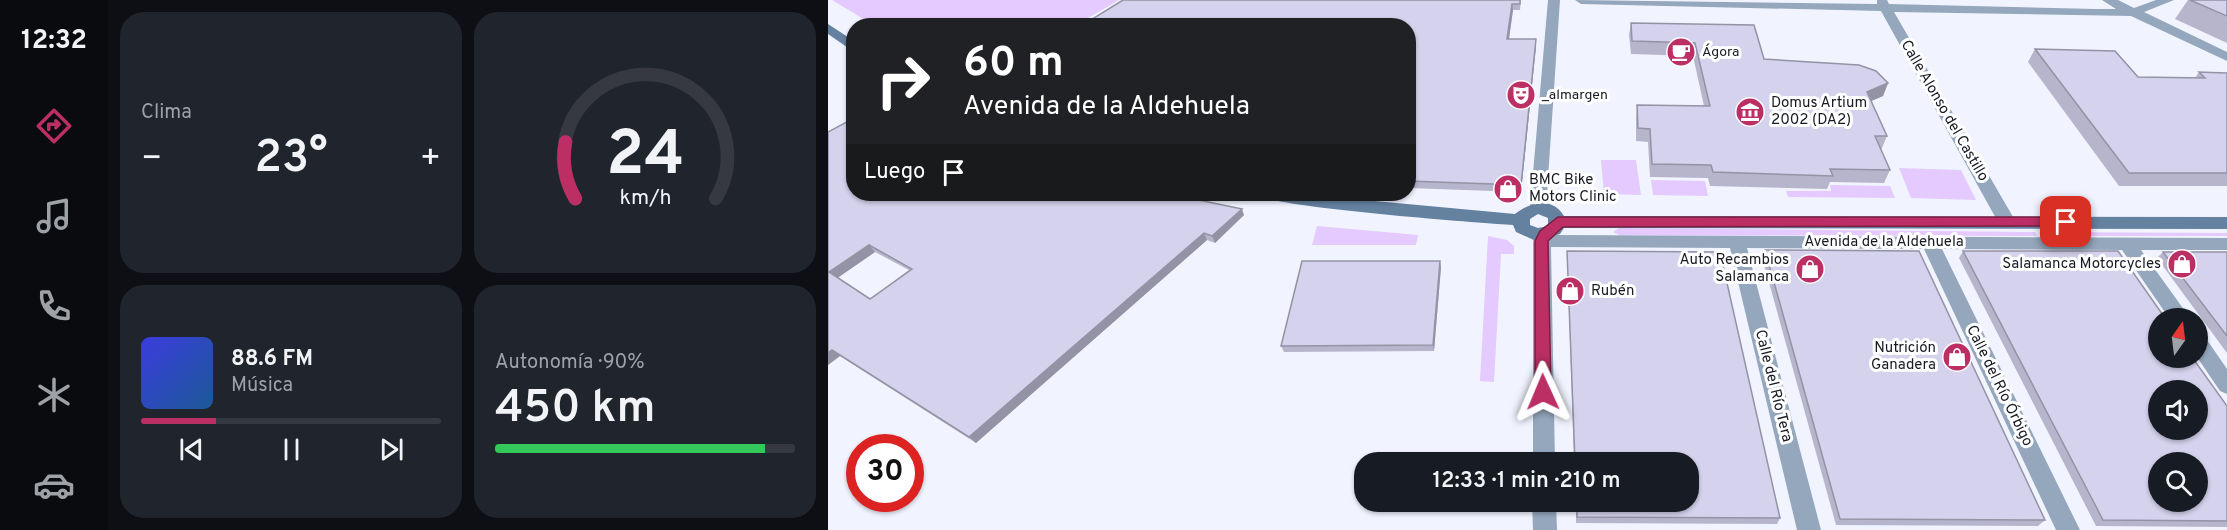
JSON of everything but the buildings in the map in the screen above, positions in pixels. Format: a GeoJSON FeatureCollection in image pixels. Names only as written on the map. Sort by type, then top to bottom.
{"type":"FeatureCollection","features":[{"type":"Feature","properties":{"kind":"main road"},"geometry":{"type":"LineString","coordinates":[[828,28],[846,42]]}},
{"type":"Feature","properties":{"kind":"main road","name":"Avenida de la Aldehuela"},"geometry":{"type":"LineString","coordinates":[[1319,201],[1520,220],[1525,231],[1543,238]]}},
{"type":"Feature","properties":{"kind":"main road"},"geometry":{"type":"LineString","coordinates":[[1520,220],[1527,210],[1539,208],[1551,211],[1558,222],[1554,230],[1543,238]]}},
{"type":"Feature","properties":{"kind":"main road","name":"Avenida de la Aldehuela"},"geometry":{"type":"LineString","coordinates":[[1558,222],[2227,223]]}},
{"type":"Feature","properties":{"kind":"street"},"geometry":{"type":"LineString","coordinates":[[1539,208],[1554,0]]}},
{"type":"Feature","properties":{"kind":"street"},"geometry":{"type":"LineString","coordinates":[[1581,0],[1883,4],[2133,12],[2168,0]]}},
{"type":"Feature","properties":{"kind":"street"},"geometry":{"type":"LineString","coordinates":[[2108,0],[2227,57]]}},
{"type":"Feature","properties":{"kind":"street","name":"Calle Alonso del Castillo"},"geometry":{"type":"LineString","coordinates":[[1883,4],[2007,222]]}},
{"type":"Feature","properties":{"kind":"street"},"geometry":{"type":"LineString","coordinates":[[1543,238],[1544,452]]}},
{"type":"Feature","properties":{"kind":"street","name":"Avenida de la Aldehuela"},"geometry":{"type":"LineString","coordinates":[[1543,238],[1737,242],[2227,244]]}},
{"type":"Feature","properties":{"kind":"street","name":"Calle del Río Tera"},"geometry":{"type":"LineString","coordinates":[[1737,242],[1809,530]]}},
{"type":"Feature","properties":{"kind":"street","name":"Calle del Río Órbigo"},"geometry":{"type":"LineString","coordinates":[[1930,243],[2068,530]]}},
{"type":"Feature","properties":{"kind":"street"},"geometry":{"type":"LineString","coordinates":[[2127,244],[2173,308]]}},
{"type":"Feature","properties":{"kind":"street"},"geometry":{"type":"LineString","coordinates":[[2208,357],[2227,385]]}},
{"type":"Feature","properties":{"kind":"street"},"geometry":{"type":"LineString","coordinates":[[1545,512],[1545,530]]}},
{"type":"Feature","properties":{"kind":"shaded area"},"geometry":{"type":"Polygon","coordinates":[[[832,0],[1119,0],[1088,18],[862,18],[832,0]]]}},
{"type":"Feature","properties":{"kind":"shaded area"},"geometry":{"type":"Polygon","coordinates":[[[1601,160],[1636,160],[1641,195],[1604,194],[1601,160]]]}},
{"type":"Feature","properties":{"kind":"shaded area"},"geometry":{"type":"Polygon","coordinates":[[[1899,168],[1961,170],[1976,200],[1911,198],[1899,168]]]}},
{"type":"Feature","properties":{"kind":"shaded area"},"geometry":{"type":"Polygon","coordinates":[[[1651,180],[1705,181],[1708,196],[1653,195],[1651,180]]]}},
{"type":"Feature","properties":{"kind":"shaded area"},"geometry":{"type":"Polygon","coordinates":[[[1830,185],[1890,186],[1895,198],[1788,197],[1786,191],[1831,191],[1830,185]]]}},
{"type":"Feature","properties":{"kind":"shaded area"},"geometry":{"type":"Polygon","coordinates":[[[1317,226],[1418,235],[1416,245],[1312,245],[1317,226]]]}},
{"type":"Feature","properties":{"kind":"shaded area"},"geometry":{"type":"Polygon","coordinates":[[[1619,228],[2035,232],[2037,236],[1619,235],[1613,232],[1619,228]]]}},
{"type":"Feature","properties":{"kind":"shaded area"},"geometry":{"type":"Polygon","coordinates":[[[2049,232],[2227,233],[2227,236],[2051,236],[2049,232]]]}},
{"type":"Feature","properties":{"kind":"shaded area"},"geometry":{"type":"Polygon","coordinates":[[[1488,236],[1507,240],[1514,246],[1514,254],[1501,254],[1494,382],[1480,381],[1488,236]]]}},
{"type":"Feature","properties":{"kind":"place","name":"Ágora"},"geometry":{"type":"Point","coordinates":[1681,52]}},
{"type":"Feature","properties":{"kind":"place","name":"_almargen"},"geometry":{"type":"Point","coordinates":[1521,95]}},
{"type":"Feature","properties":{"kind":"place","name":"Domus Artium 2002 (DA2)"},"geometry":{"type":"Point","coordinates":[1750,112]}},
{"type":"Feature","properties":{"kind":"place","name":"BMC Bike Motors Clinic"},"geometry":{"type":"Point","coordinates":[1508,189]}},
{"type":"Feature","properties":{"kind":"place","name":"Salamanca Motorcycles"},"geometry":{"type":"Point","coordinates":[2182,264]}},
{"type":"Feature","properties":{"kind":"place","name":"Auto Recambios Salamanca"},"geometry":{"type":"Point","coordinates":[1810,269]}},
{"type":"Feature","properties":{"kind":"place","name":"Rubén"},"geometry":{"type":"Point","coordinates":[1570,291]}},
{"type":"Feature","properties":{"kind":"place","name":"Nutrición Ganadera"},"geometry":{"type":"Point","coordinates":[1957,357]}},
{"type":"Feature","properties":{"kind":"route"},"geometry":{"type":"LineString","coordinates":[[1543,392],[1542,241],[1544,234],[1552,232],[1558,222],[2066,222]]}}]}
